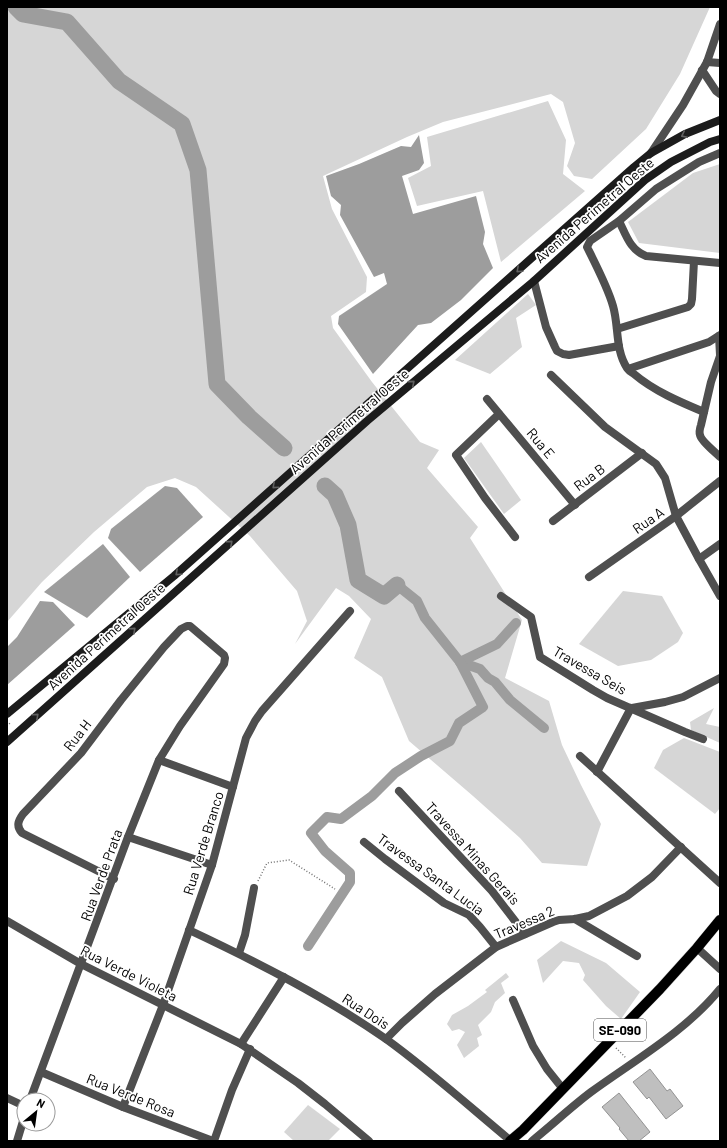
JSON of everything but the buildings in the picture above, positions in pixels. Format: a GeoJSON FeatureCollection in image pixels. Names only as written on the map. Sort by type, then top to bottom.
{"type":"FeatureCollection","features":[{"type":"Feature","properties":{"kind":"main road","name":"Avenida Perimetral Oeste"},"geometry":{"type":"LineString","coordinates":[[7,714],[174,576],[634,167],[651,153],[685,134],[720,120]]}},
{"type":"Feature","properties":{"kind":"main road","name":"Avenida Perimetral Oeste"},"geometry":{"type":"LineString","coordinates":[[7,742],[367,421],[534,281],[645,180],[671,162],[710,142],[720,139]]}},
{"type":"Feature","properties":{"kind":"main road","name":"SE-090"},"geometry":{"type":"LineString","coordinates":[[512,1140],[660,989],[720,920]]}},
{"type":"Feature","properties":{"kind":"street"},"geometry":{"type":"LineString","coordinates":[[651,153],[683,105],[707,62],[720,24]]}},
{"type":"Feature","properties":{"kind":"street"},"geometry":{"type":"LineString","coordinates":[[707,62],[720,63]]}},
{"type":"Feature","properties":{"kind":"street"},"geometry":{"type":"LineString","coordinates":[[702,70],[716,91],[720,94]]}},
{"type":"Feature","properties":{"kind":"street"},"geometry":{"type":"LineString","coordinates":[[704,412],[680,402],[654,388],[640,380],[628,369],[619,346],[612,301],[587,247],[590,241],[619,221],[656,189],[699,162],[720,153]]}},
{"type":"Feature","properties":{"kind":"street"},"geometry":{"type":"LineString","coordinates":[[619,221],[633,248],[638,253],[646,256],[720,263]]}},
{"type":"Feature","properties":{"kind":"street"},"geometry":{"type":"LineString","coordinates":[[617,329],[688,307],[691,304],[692,299],[694,261]]}},
{"type":"Feature","properties":{"kind":"street"},"geometry":{"type":"LineString","coordinates":[[534,281],[546,327],[555,347],[560,353],[568,355],[580,354],[619,346]]}},
{"type":"Feature","properties":{"kind":"street"},"geometry":{"type":"LineString","coordinates":[[628,369],[709,342],[719,335]]}},
{"type":"Feature","properties":{"kind":"street"},"geometry":{"type":"LineString","coordinates":[[719,335],[720,355],[711,382],[700,425],[700,435],[703,440],[720,456]]}},
{"type":"Feature","properties":{"kind":"street"},"geometry":{"type":"LineString","coordinates":[[551,375],[605,427],[656,464],[662,474],[676,516],[720,596]]}},
{"type":"Feature","properties":{"kind":"street","name":"Rua E"},"geometry":{"type":"LineString","coordinates":[[486,399],[575,505]]}},
{"type":"Feature","properties":{"kind":"street"},"geometry":{"type":"LineString","coordinates":[[499,414],[456,456],[484,498],[515,537]]}},
{"type":"Feature","properties":{"kind":"street","name":"Rua B"},"geometry":{"type":"LineString","coordinates":[[553,521],[642,454]]}},
{"type":"Feature","properties":{"kind":"street","name":"Rua A"},"geometry":{"type":"LineString","coordinates":[[588,577],[676,516],[720,481]]}},
{"type":"Feature","properties":{"kind":"street"},"geometry":{"type":"LineString","coordinates":[[699,559],[720,544]]}},
{"type":"Feature","properties":{"kind":"street","name":"Travessa Seis"},"geometry":{"type":"LineString","coordinates":[[501,596],[531,618],[540,657],[607,698],[703,739]]}},
{"type":"Feature","properties":{"kind":"street","name":"Rua Verde Branco"},"geometry":{"type":"LineString","coordinates":[[123,1107],[163,1005],[212,866],[246,738],[262,711],[350,611]]}},
{"type":"Feature","properties":{"kind":"street","name":"Rua H"},"geometry":{"type":"LineString","coordinates":[[114,879],[22,833],[18,827],[19,820],[81,753],[135,682],[181,629],[187,626],[192,627],[224,655],[224,661],[219,671]]}},
{"type":"Feature","properties":{"kind":"street","name":"Rua Verde Prata"},"geometry":{"type":"LineString","coordinates":[[33,1092],[114,879],[128,837],[159,760],[180,726],[219,671]]}},
{"type":"Feature","properties":{"kind":"street","name":"Travessa Seis"},"geometry":{"type":"LineString","coordinates":[[631,708],[684,697],[720,678]]}},
{"type":"Feature","properties":{"kind":"street"},"geometry":{"type":"LineString","coordinates":[[597,772],[631,708]]}},
{"type":"Feature","properties":{"kind":"street"},"geometry":{"type":"LineString","coordinates":[[580,756],[720,883]]}},
{"type":"Feature","properties":{"kind":"street"},"geometry":{"type":"LineString","coordinates":[[159,760],[233,787]]}},
{"type":"Feature","properties":{"kind":"street","name":"Travessa Minas Gerais"},"geometry":{"type":"LineString","coordinates":[[399,791],[492,891],[525,934]]}},
{"type":"Feature","properties":{"kind":"street"},"geometry":{"type":"LineString","coordinates":[[128,837],[212,866]]}},
{"type":"Feature","properties":{"kind":"street","name":"Travessa Santa Lucia"},"geometry":{"type":"LineString","coordinates":[[364,842],[444,903],[469,915],[480,926],[496,947]]}},
{"type":"Feature","properties":{"kind":"street","name":"Travessa 2"},"geometry":{"type":"LineString","coordinates":[[386,1040],[402,1023],[435,994],[496,947],[559,920],[575,919],[593,914],[627,896],[652,877],[681,847]]}},
{"type":"Feature","properties":{"kind":"street"},"geometry":{"type":"LineString","coordinates":[[239,953],[245,935],[254,888]]}},
{"type":"Feature","properties":{"kind":"street"},"geometry":{"type":"LineString","coordinates":[[575,919],[637,956]]}},
{"type":"Feature","properties":{"kind":"street","name":"Rua Verde Violeta"},"geometry":{"type":"LineString","coordinates":[[7,922],[81,964],[242,1044],[314,1096],[369,1141]]}},
{"type":"Feature","properties":{"kind":"street","name":"Rua Dois"},"geometry":{"type":"LineString","coordinates":[[189,930],[239,953],[284,977],[345,1013],[386,1040],[512,1140]]}},
{"type":"Feature","properties":{"kind":"street"},"geometry":{"type":"LineString","coordinates":[[697,948],[720,969]]}},
{"type":"Feature","properties":{"kind":"street"},"geometry":{"type":"LineString","coordinates":[[242,1044],[284,977]]}},
{"type":"Feature","properties":{"kind":"street"},"geometry":{"type":"LineString","coordinates":[[532,1141],[590,1093],[690,1020],[702,1010],[720,989]]}},
{"type":"Feature","properties":{"kind":"street"},"geometry":{"type":"LineString","coordinates":[[513,1000],[533,1046],[547,1069],[563,1089]]}},
{"type":"Feature","properties":{"kind":"street"},"geometry":{"type":"LineString","coordinates":[[214,1141],[230,1096],[250,1049]]}},
{"type":"Feature","properties":{"kind":"street","name":"Rua Verde Rosa"},"geometry":{"type":"LineString","coordinates":[[41,1072],[123,1107],[214,1141]]}},
{"type":"Feature","properties":{"kind":"path"},"geometry":{"type":"LineString","coordinates":[[254,888],[267,863],[289,860],[335,889]]}},
{"type":"Feature","properties":{"kind":"path"},"geometry":{"type":"LineString","coordinates":[[609,1041],[632,1063]]}},
{"type":"Feature","properties":{"kind":"shaded area"},"geometry":{"type":"Polygon","coordinates":[[[7,7],[710,7],[680,74],[646,129],[592,179],[574,176],[567,166],[575,143],[563,102],[551,94],[443,122],[323,176],[332,209],[367,277],[366,292],[331,316],[333,328],[372,382],[420,442],[439,450],[427,468],[478,527],[470,538],[522,620],[505,678],[549,701],[562,745],[601,824],[587,866],[542,863],[520,838],[409,741],[382,677],[354,658],[371,619],[349,596],[336,588],[295,644],[307,621],[297,591],[250,536],[196,487],[175,478],[147,487],[94,532],[42,582],[7,622],[7,7]]]}},
{"type":"Feature","properties":{"kind":"shaded area"},"geometry":{"type":"Polygon","coordinates":[[[548,101],[566,140],[563,174],[585,191],[501,262],[483,191],[417,206],[408,178],[431,166],[427,137],[548,101]]]}},
{"type":"Feature","properties":{"kind":"shaded area"},"geometry":{"type":"Polygon","coordinates":[[[419,135],[424,163],[419,170],[402,176],[413,214],[476,196],[485,232],[483,244],[493,268],[461,300],[431,323],[418,325],[373,374],[338,324],[339,316],[387,284],[384,273],[374,277],[340,215],[341,205],[331,196],[326,176],[401,146],[411,147],[419,135]]]}},
{"type":"Feature","properties":{"kind":"shaded area"},"geometry":{"type":"Polygon","coordinates":[[[720,164],[720,253],[639,243],[628,222],[693,173],[720,164]]]}},
{"type":"Feature","properties":{"kind":"shaded area"},"geometry":{"type":"Polygon","coordinates":[[[528,294],[536,305],[516,318],[522,347],[490,374],[455,360],[528,294]]]}},
{"type":"Feature","properties":{"kind":"shaded area"},"geometry":{"type":"Polygon","coordinates":[[[481,442],[521,500],[504,514],[464,458],[481,442]]]}},
{"type":"Feature","properties":{"kind":"shaded area"},"geometry":{"type":"Polygon","coordinates":[[[165,486],[177,488],[203,517],[140,572],[108,538],[111,529],[165,486]]]}},
{"type":"Feature","properties":{"kind":"shaded area"},"geometry":{"type":"Polygon","coordinates":[[[103,544],[130,577],[87,618],[44,592],[103,544]]]}},
{"type":"Feature","properties":{"kind":"shaded area"},"geometry":{"type":"Polygon","coordinates":[[[623,591],[662,596],[683,633],[678,642],[651,660],[618,666],[579,644],[623,591]]]}},
{"type":"Feature","properties":{"kind":"shaded area"},"geometry":{"type":"Polygon","coordinates":[[[40,601],[53,602],[75,625],[7,685],[7,647],[17,637],[40,601]]]}},
{"type":"Feature","properties":{"kind":"shaded area"},"geometry":{"type":"Polygon","coordinates":[[[714,708],[706,724],[720,727],[720,743],[691,730],[690,722],[714,708]]]}},
{"type":"Feature","properties":{"kind":"shaded area"},"geometry":{"type":"Polygon","coordinates":[[[684,738],[720,752],[720,808],[715,814],[654,768],[663,750],[684,738]]]}},
{"type":"Feature","properties":{"kind":"shaded area"},"geometry":{"type":"Polygon","coordinates":[[[561,941],[606,963],[640,992],[621,1019],[606,1006],[583,980],[585,975],[579,963],[563,961],[543,983],[537,960],[561,941]]]}},
{"type":"Feature","properties":{"kind":"shaded area"},"geometry":{"type":"Polygon","coordinates":[[[506,973],[509,977],[501,983],[505,993],[495,1002],[491,1012],[478,1025],[482,1035],[477,1038],[479,1046],[464,1058],[457,1045],[465,1032],[459,1029],[452,1031],[447,1024],[452,1015],[468,1006],[487,992],[485,990],[506,973]]]}},
{"type":"Feature","properties":{"kind":"shaded area"},"geometry":{"type":"Polygon","coordinates":[[[308,1105],[340,1129],[328,1141],[294,1141],[284,1132],[308,1105]]]}},
{"type":"Feature","properties":{"kind":"waterway"},"geometry":{"type":"LineString","coordinates":[[16,7],[23,14],[67,22],[119,81],[182,124],[198,170],[217,384],[249,417],[284,448]]}},
{"type":"Feature","properties":{"kind":"waterway"},"geometry":{"type":"LineString","coordinates":[[325,486],[335,495],[348,525],[358,580],[384,596],[397,585]]}},
{"type":"Feature","properties":{"kind":"waterway"},"geometry":{"type":"LineString","coordinates":[[308,946],[350,882],[350,873],[325,851],[311,833],[327,817],[341,819],[372,796],[395,773],[421,756],[450,741],[459,723],[483,707],[460,662],[425,618],[417,601],[397,585]]}},
{"type":"Feature","properties":{"kind":"waterway"},"geometry":{"type":"LineString","coordinates":[[460,662],[497,644],[516,623]]}},
{"type":"Feature","properties":{"kind":"waterway"},"geometry":{"type":"LineString","coordinates":[[460,662],[480,669],[488,678],[495,682],[510,700],[544,728]]}}]}
